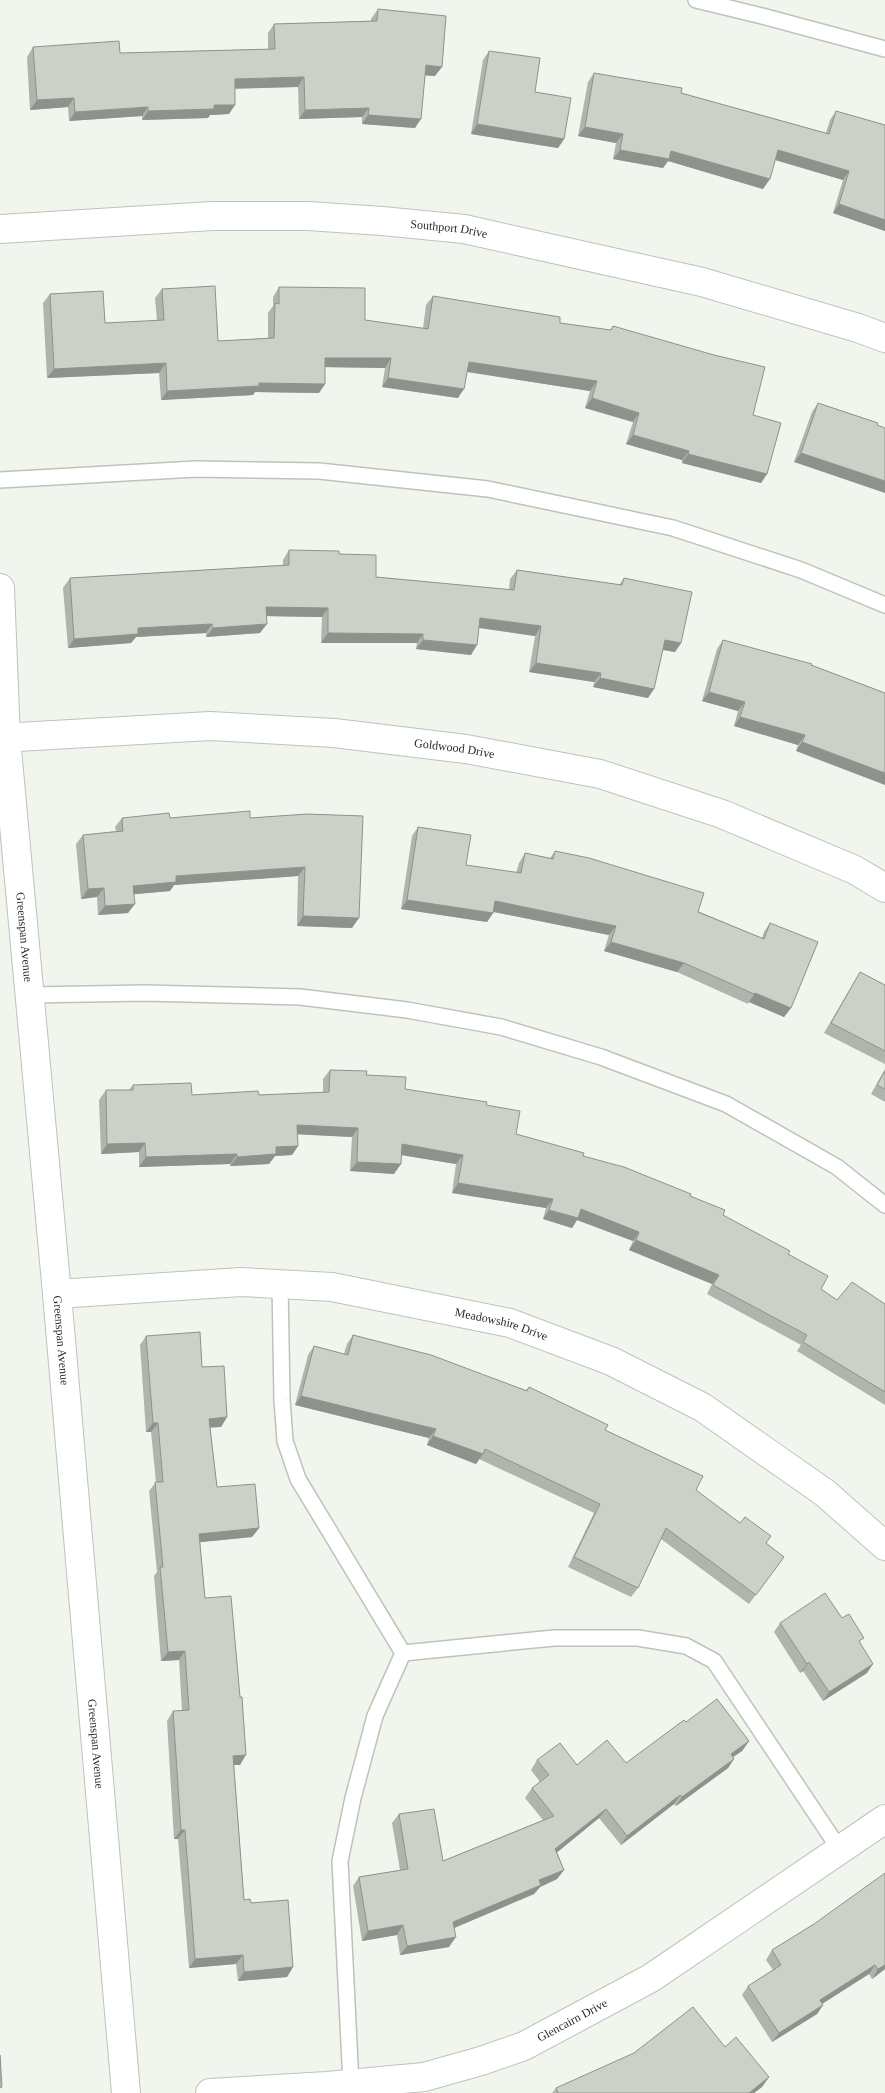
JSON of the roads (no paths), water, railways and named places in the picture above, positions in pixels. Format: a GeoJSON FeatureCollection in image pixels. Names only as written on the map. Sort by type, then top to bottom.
{"type":"FeatureCollection","features":[{"type":"Feature","properties":{"kind":"street","name":"Southport Drive"},"geometry":{"type":"LineString","coordinates":[[0,229],[212,216],[308,216],[464,229],[702,282],[858,328],[885,338]]}},
{"type":"Feature","properties":{"kind":"street","name":"Greenspan Avenue"},"geometry":{"type":"LineString","coordinates":[[0,588],[3,738],[30,994],[58,1294],[126,2093]]}},
{"type":"Feature","properties":{"kind":"street","name":"Goldwood Drive"},"geometry":{"type":"LineString","coordinates":[[3,738],[210,726],[334,733],[466,749],[600,774],[713,811],[854,870],[885,888]]}},
{"type":"Feature","properties":{"kind":"street","name":"Meadowshire Drive"},"geometry":{"type":"LineString","coordinates":[[58,1294],[241,1282],[332,1287],[510,1323],[610,1361],[702,1407],[824,1493],[885,1546]]}},
{"type":"Feature","properties":{"kind":"street","name":"Glencairn Drive"},"geometry":{"type":"LineString","coordinates":[[210,2093],[351,2084],[424,2077],[481,2061],[524,2046],[651,1978],[885,1819]]}},
{"type":"Feature","properties":{"kind":"lane"},"geometry":{"type":"LineString","coordinates":[[696,0],[885,49]]}},
{"type":"Feature","properties":{"kind":"lane"},"geometry":{"type":"LineString","coordinates":[[0,480],[196,469],[319,471],[488,489],[673,528],[801,570],[885,605]]}},
{"type":"Feature","properties":{"kind":"lane"},"geometry":{"type":"LineString","coordinates":[[30,994],[145,993],[300,997],[407,1010],[501,1027],[601,1057],[726,1104],[837,1168],[885,1205]]}},
{"type":"Feature","properties":{"kind":"lane"},"geometry":{"type":"LineString","coordinates":[[280,1284],[282,1400],[285,1442],[298,1479],[403,1653]]}},
{"type":"Feature","properties":{"kind":"lane"},"geometry":{"type":"LineString","coordinates":[[403,1653],[554,1638],[638,1638],[686,1646],[714,1661],[840,1850]]}},
{"type":"Feature","properties":{"kind":"lane"},"geometry":{"type":"LineString","coordinates":[[351,2084],[340,1861],[353,1798],[375,1716],[403,1653]]}}]}
